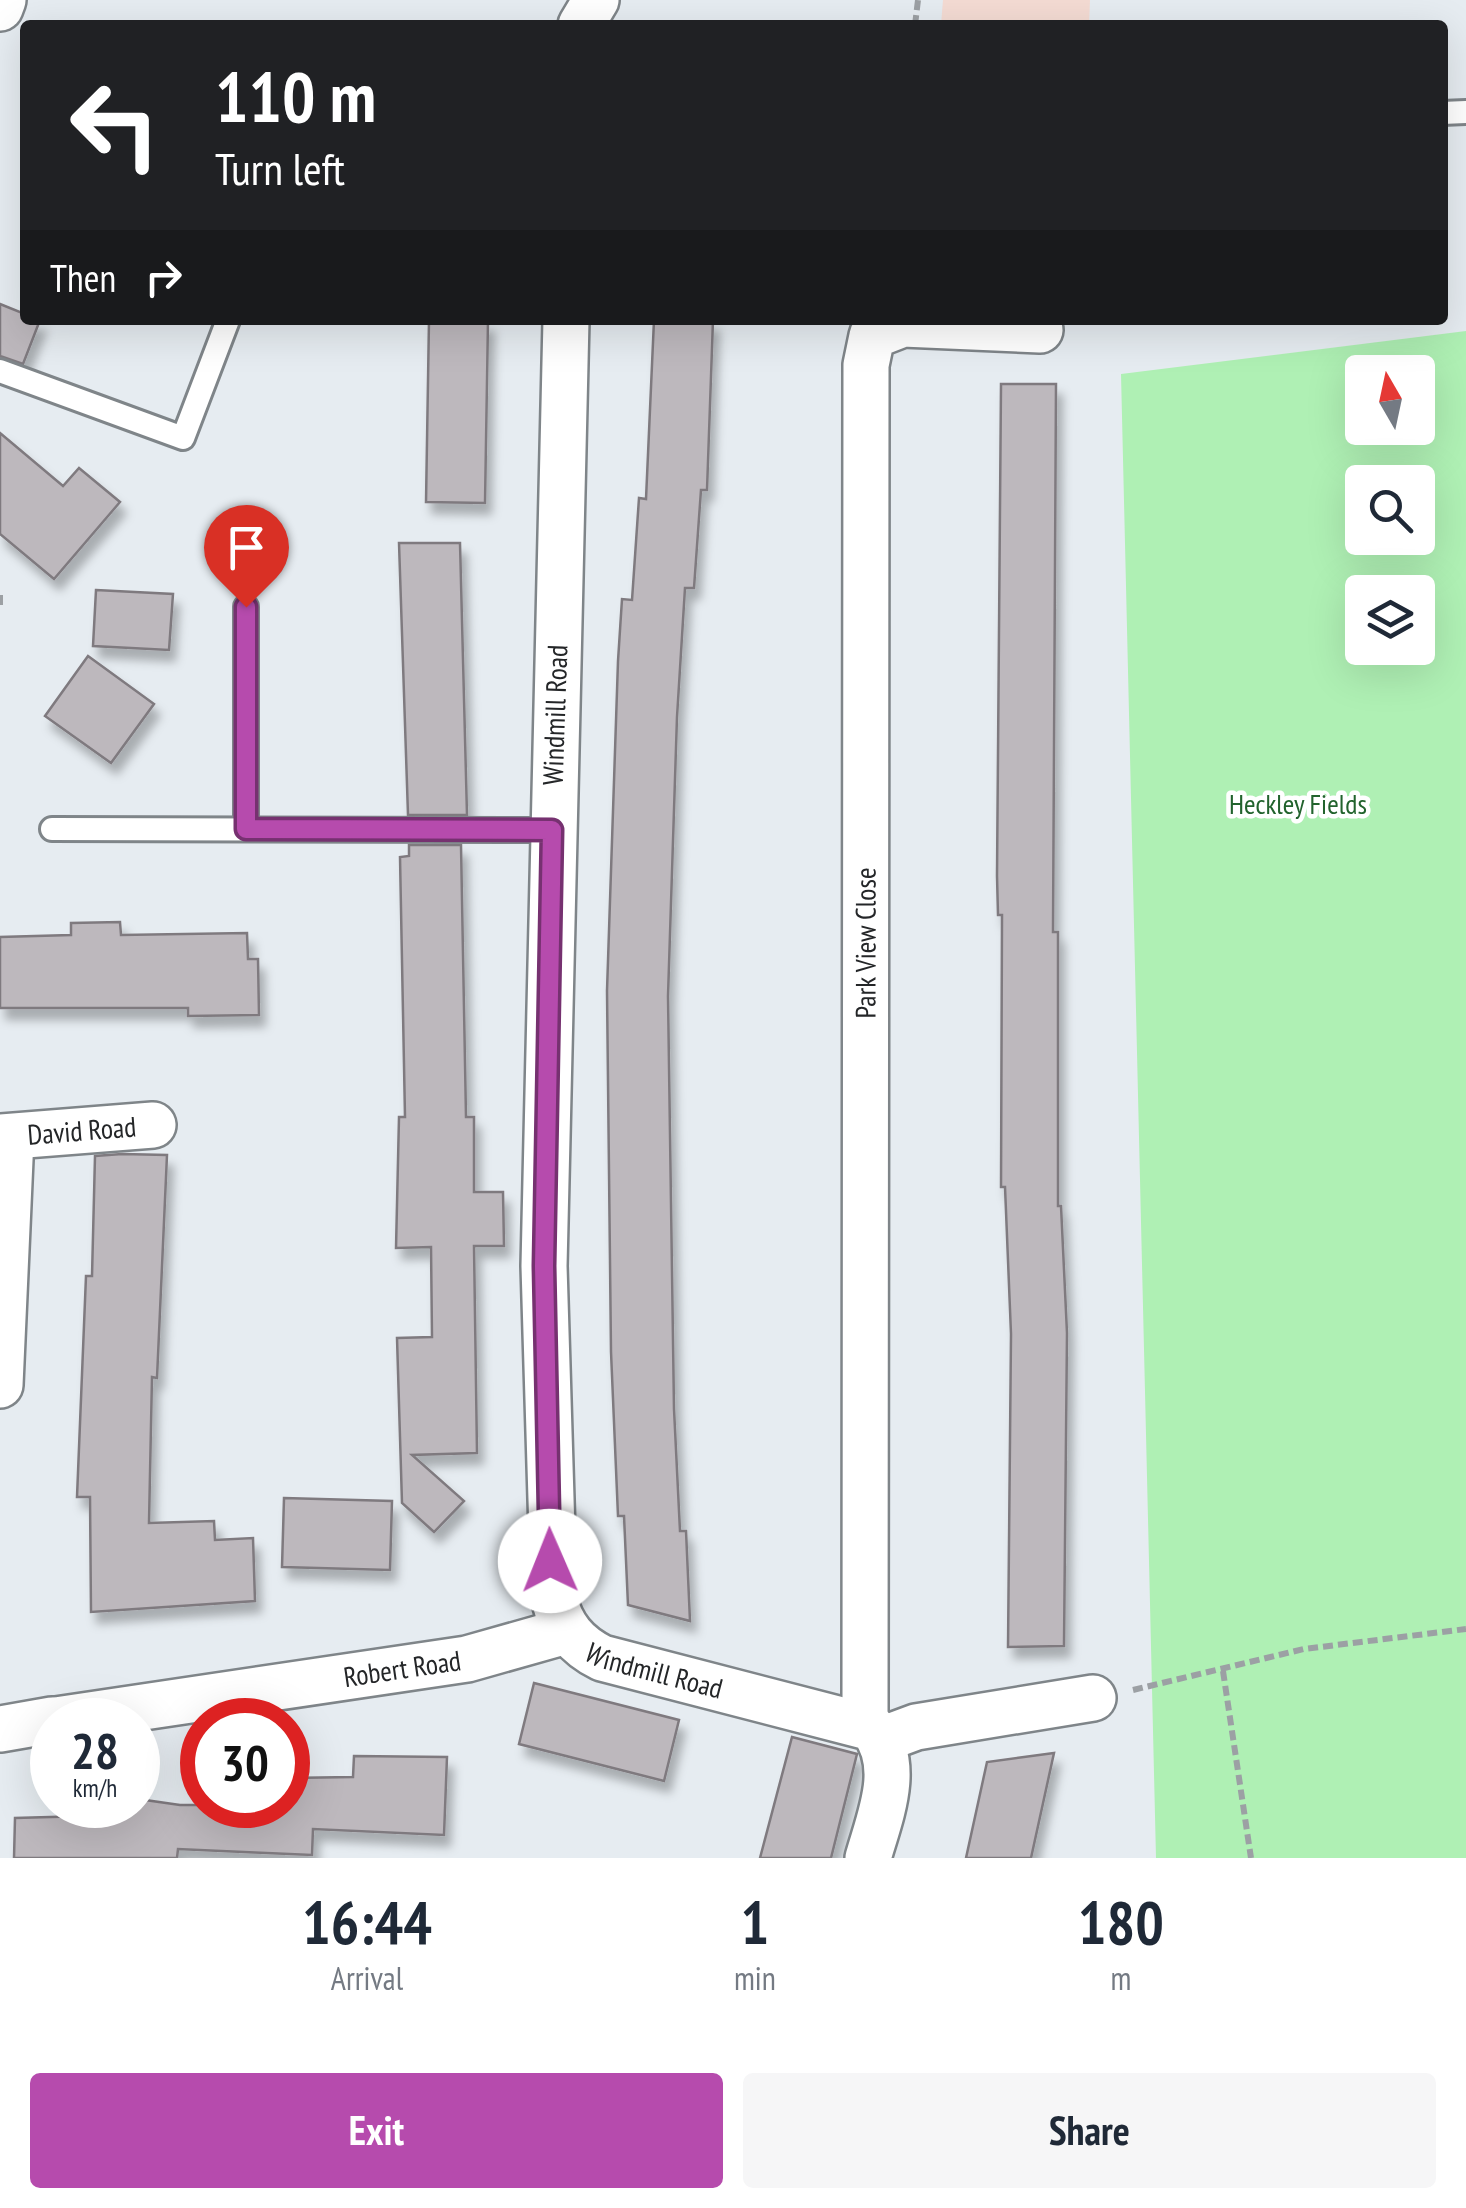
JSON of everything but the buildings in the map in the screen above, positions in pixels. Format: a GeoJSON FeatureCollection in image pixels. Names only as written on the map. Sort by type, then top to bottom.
{"type":"FeatureCollection","features":[{"type":"Feature","properties":{"kind":"street"},"geometry":{"type":"LineString","coordinates":[[0,8],[3,0]]}},
{"type":"Feature","properties":{"kind":"street","name":"Windmill Road"},"geometry":{"type":"LineString","coordinates":[[566,325],[545,1285],[554,1599],[566,1630],[584,1650],[602,1658],[873,1731]]}},
{"type":"Feature","properties":{"kind":"street","name":"Park View Close"},"geometry":{"type":"LineString","coordinates":[[868,1858],[888,1778],[889,1756],[873,1731],[866,366],[872,336],[897,325]]}},
{"type":"Feature","properties":{"kind":"street","name":"Park View Close"},"geometry":{"type":"LineString","coordinates":[[925,325],[1040,330]]}},
{"type":"Feature","properties":{"kind":"street","name":"David Road"},"geometry":{"type":"LineString","coordinates":[[0,1385],[6,1137],[153,1125]]}},
{"type":"Feature","properties":{"kind":"street","name":"Robert Road"},"geometry":{"type":"LineString","coordinates":[[160,1704],[468,1659],[566,1630]]}},
{"type":"Feature","properties":{"kind":"street"},"geometry":{"type":"LineString","coordinates":[[873,1731],[1093,1698]]}},
{"type":"Feature","properties":{"kind":"street","name":"Robert Road"},"geometry":{"type":"LineString","coordinates":[[0,1729],[30,1724]]}},
{"type":"Feature","properties":{"kind":"lane"},"geometry":{"type":"LineString","coordinates":[[0,371],[183,438],[226,325]]}},
{"type":"Feature","properties":{"kind":"lane"},"geometry":{"type":"LineString","coordinates":[[246,607],[246,829]]}},
{"type":"Feature","properties":{"kind":"lane"},"geometry":{"type":"LineString","coordinates":[[52,829],[552,830]]}},
{"type":"Feature","properties":{"kind":"path"},"geometry":{"type":"LineString","coordinates":[[0,595],[0,606]]}},
{"type":"Feature","properties":{"kind":"path"},"geometry":{"type":"LineString","coordinates":[[1093,1698],[1223,1671],[1304,1649],[1466,1629]]}},
{"type":"Feature","properties":{"kind":"path"},"geometry":{"type":"LineString","coordinates":[[1223,1671],[1251,1858]]}},
{"type":"Feature","properties":{"kind":"shaded area"},"geometry":{"type":"Polygon","coordinates":[[[943,0],[1090,0],[1089,20],[941,20],[943,0]]]}},
{"type":"Feature","properties":{"kind":"green space","name":"Heckley Fields"},"geometry":{"type":"Polygon","coordinates":[[[1466,331],[1466,1858],[1156,1858],[1121,374],[1466,331]]]}},
{"type":"Feature","properties":{"kind":"route"},"geometry":{"type":"LineString","coordinates":[[246,607],[246,829],[552,830],[544,1266],[550,1561]]}}]}
